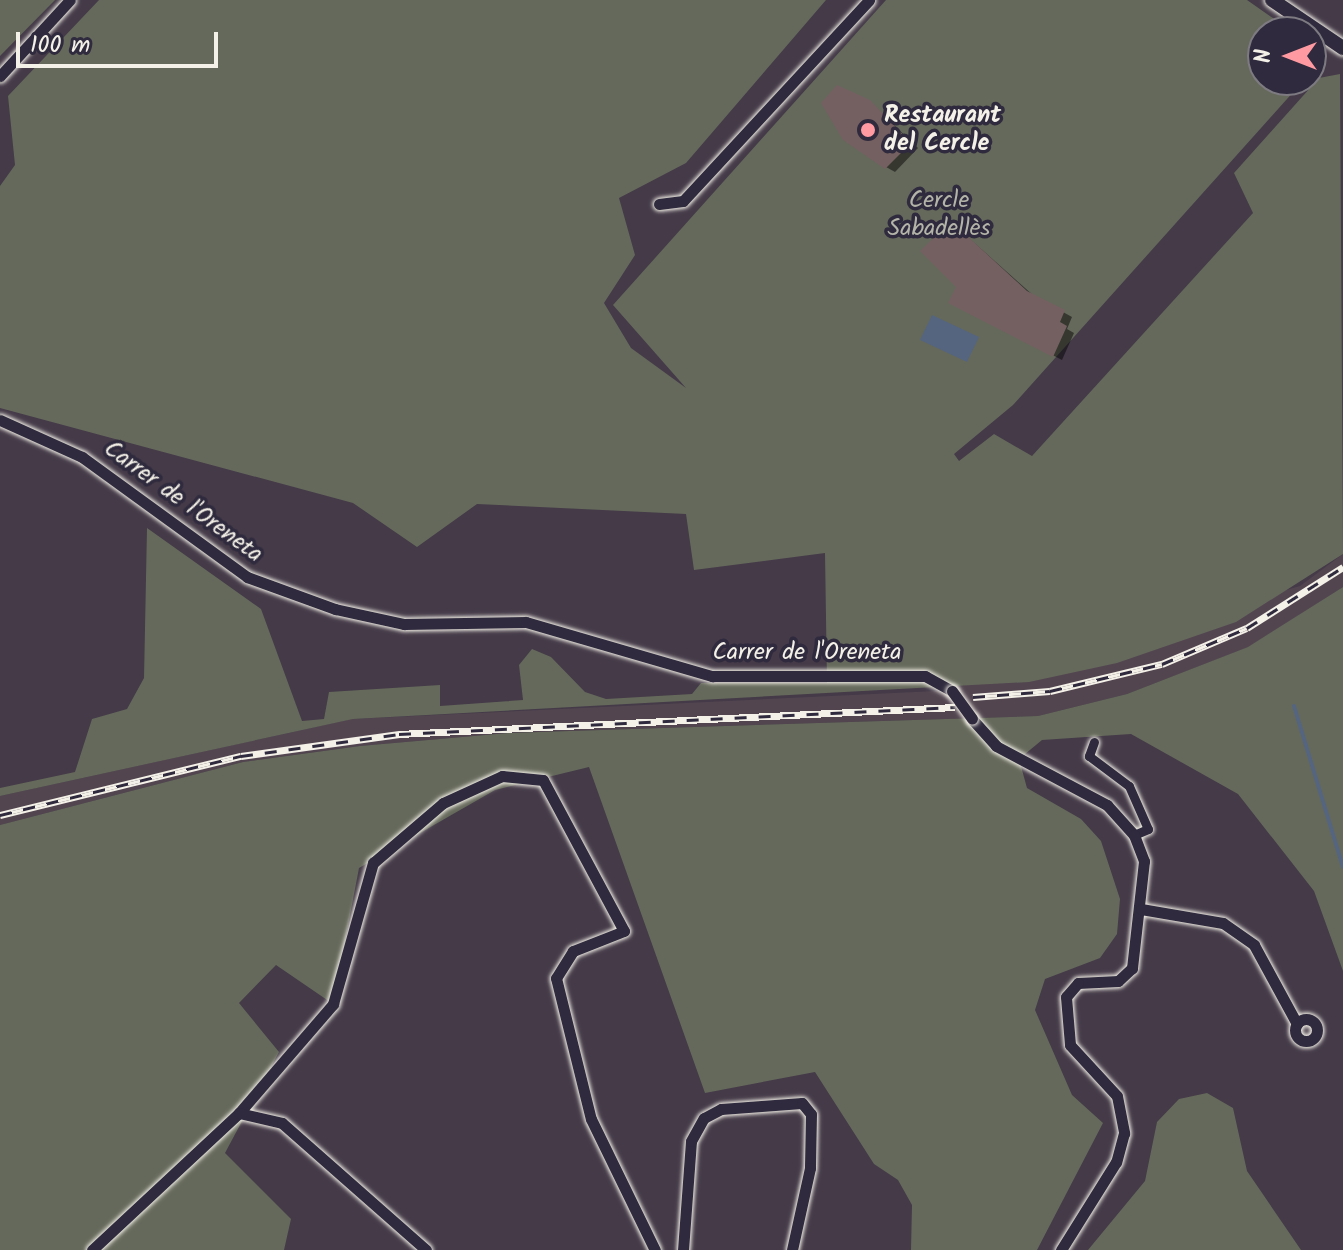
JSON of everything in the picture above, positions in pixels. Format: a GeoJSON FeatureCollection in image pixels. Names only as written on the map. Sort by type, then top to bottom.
{"type":"FeatureCollection","features":[{"type":"Feature","properties":{"kind":"street"},"geometry":{"type":"LineString","coordinates":[[0,76],[70,0]]}},
{"type":"Feature","properties":{"kind":"street"},"geometry":{"type":"LineString","coordinates":[[659,204],[683,201],[869,0]]}},
{"type":"Feature","properties":{"kind":"street"},"geometry":{"type":"LineString","coordinates":[[1272,0],[1343,48]]}},
{"type":"Feature","properties":{"kind":"street","name":"Carrer de l'Oreneta"},"geometry":{"type":"LineString","coordinates":[[0,420],[82,457],[247,577],[335,609],[404,624],[526,622],[712,676],[925,676],[952,691],[996,746],[1090,791],[1134,835]]}},
{"type":"Feature","properties":{"kind":"street"},"geometry":{"type":"LineString","coordinates":[[1061,1250],[1116,1162],[1124,1133],[1117,1096],[1070,1045],[1066,997],[1078,983],[1128,974],[1141,909],[1144,861],[1134,835],[1148,829],[1129,786],[1089,756],[1094,742]]}},
{"type":"Feature","properties":{"kind":"street"},"geometry":{"type":"LineString","coordinates":[[92,1250],[239,1113],[333,1004],[373,863],[443,803],[502,776],[543,780],[624,931],[573,951],[556,978],[591,1119],[655,1250]]}},
{"type":"Feature","properties":{"kind":"street"},"geometry":{"type":"LineString","coordinates":[[1141,909],[1223,923],[1254,945],[1297,1024]]}},
{"type":"Feature","properties":{"kind":"street"},"geometry":{"type":"LineString","coordinates":[[683,1250],[691,1141],[704,1118],[721,1109],[802,1103],[811,1114],[810,1168],[792,1250]]}},
{"type":"Feature","properties":{"kind":"street"},"geometry":{"type":"LineString","coordinates":[[239,1113],[282,1123],[426,1250]]}},
{"type":"Feature","properties":{"kind":"shaded area"},"geometry":{"type":"Polygon","coordinates":[[[1343,554],[1343,587],[1249,647],[1127,694],[1038,716],[508,733],[360,746],[243,762],[0,825],[0,796],[352,719],[936,691],[1300,586],[1343,554]]]}},
{"type":"Feature","properties":{"kind":"green space"},"geometry":{"type":"Polygon","coordinates":[[[0,0],[55,0],[0,56],[0,0]]]}},
{"type":"Feature","properties":{"kind":"green space","name":"Cercle Sabadellès"},"geometry":{"type":"Polygon","coordinates":[[[99,0],[826,0],[686,163],[619,198],[635,255],[604,303],[631,348],[686,388],[613,305],[886,0],[1247,0],[1270,16],[1247,16],[1247,96],[1290,96],[1013,405],[954,454],[959,461],[994,434],[1032,456],[1253,213],[1234,173],[1303,96],[1327,96],[1327,76],[1340,74],[1343,554],[1236,622],[1117,663],[1029,682],[353,719],[0,796],[0,788],[75,772],[92,719],[127,709],[144,678],[147,528],[261,609],[302,721],[324,719],[329,692],[440,685],[440,706],[523,700],[519,665],[532,649],[551,657],[585,692],[606,699],[692,694],[701,683],[827,683],[825,553],[694,570],[686,514],[477,504],[417,547],[353,503],[0,408],[0,186],[15,165],[8,96],[99,0]]]}},
{"type":"Feature","properties":{"kind":"green space"},"geometry":{"type":"Polygon","coordinates":[[[1343,587],[1343,971],[1314,891],[1238,794],[1131,734],[1042,740],[1019,759],[1027,788],[1081,819],[1101,841],[1120,899],[1117,934],[1100,958],[1045,979],[1035,1010],[1072,1095],[1103,1123],[1037,1250],[911,1250],[912,1205],[898,1180],[874,1164],[815,1072],[705,1093],[589,767],[495,790],[359,868],[333,1004],[276,965],[239,1003],[279,1052],[225,1153],[291,1219],[284,1250],[0,1250],[0,825],[243,762],[360,746],[508,733],[1038,716],[1127,694],[1248,647],[1343,587]]]}},
{"type":"Feature","properties":{"kind":"green space"},"geometry":{"type":"Polygon","coordinates":[[[1207,1093],[1233,1108],[1247,1171],[1301,1250],[1088,1250],[1145,1181],[1157,1122],[1179,1099],[1207,1093]]]}},
{"type":"Feature","properties":{"kind":"water"},"geometry":{"type":"Polygon","coordinates":[[[932,315],[979,337],[967,362],[920,340],[932,315]]]}},
{"type":"Feature","properties":{"kind":"building","name":"Restaurant del Cercle"},"geometry":{"type":"Polygon","coordinates":[[[837,85],[870,100],[911,143],[885,169],[843,140],[821,103],[837,85]]]}},
{"type":"Feature","properties":{"kind":"building"},"geometry":{"type":"Polygon","coordinates":[[[951,221],[1027,291],[1065,310],[1060,322],[1067,326],[1053,357],[948,303],[956,287],[920,251],[951,221]]]}},
{"type":"Feature","properties":{"kind":"waterway"},"geometry":{"type":"LineString","coordinates":[[1294,706],[1343,867]]}},
{"type":"Feature","properties":{"kind":"railway"},"geometry":{"type":"LineString","coordinates":[[973,697],[1050,691],[1162,664],[1247,628],[1343,567]]}},
{"type":"Feature","properties":{"kind":"railway"},"geometry":{"type":"LineString","coordinates":[[0,815],[241,756],[399,734],[955,707]]}},
{"type":"Feature","properties":{"kind":"place","name":"Restaurant del Cercle"},"geometry":{"type":"Point","coordinates":[868,130]}}]}
